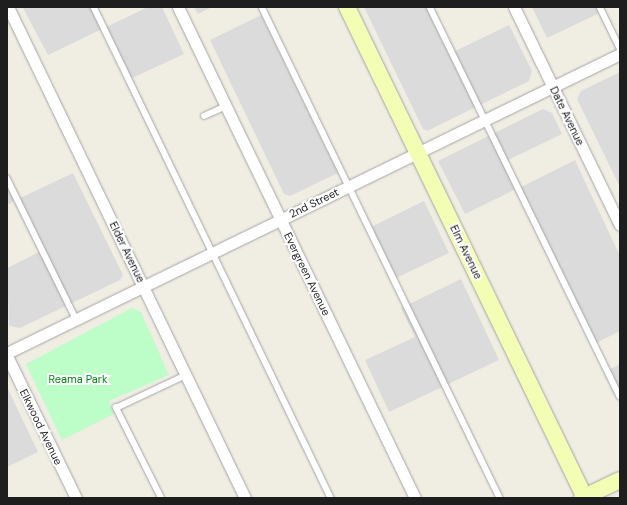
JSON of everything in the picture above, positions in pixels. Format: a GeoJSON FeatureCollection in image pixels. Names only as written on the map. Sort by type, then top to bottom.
{"type":"FeatureCollection","features":[{"type":"Feature","properties":{"kind":"street","name":"Elder Avenue"},"geometry":{"type":"LineString","coordinates":[[8,7],[245,498]]}},
{"type":"Feature","properties":{"kind":"street","name":"Evergreen Avenue"},"geometry":{"type":"LineString","coordinates":[[178,7],[415,498]]}},
{"type":"Feature","properties":{"kind":"street","name":"Elm Avenue"},"geometry":{"type":"LineString","coordinates":[[347,7],[584,498]]}},
{"type":"Feature","properties":{"kind":"street","name":"Date Avenue"},"geometry":{"type":"LineString","coordinates":[[514,7],[620,225]]}},
{"type":"Feature","properties":{"kind":"street","name":"2nd Street"},"geometry":{"type":"LineString","coordinates":[[7,353],[620,54]]}},
{"type":"Feature","properties":{"kind":"street","name":"Elkwood Avenue"},"geometry":{"type":"LineString","coordinates":[[7,356],[76,498]]}},
{"type":"Feature","properties":{"kind":"street"},"geometry":{"type":"LineString","coordinates":[[584,498],[620,480]]}},
{"type":"Feature","properties":{"kind":"lane"},"geometry":{"type":"LineString","coordinates":[[94,7],[331,498]]}},
{"type":"Feature","properties":{"kind":"lane"},"geometry":{"type":"LineString","coordinates":[[262,7],[500,498]]}},
{"type":"Feature","properties":{"kind":"lane"},"geometry":{"type":"LineString","coordinates":[[430,7],[620,396]]}},
{"type":"Feature","properties":{"kind":"lane"},"geometry":{"type":"LineString","coordinates":[[600,7],[620,48]]}},
{"type":"Feature","properties":{"kind":"lane"},"geometry":{"type":"LineString","coordinates":[[204,116],[226,106]]}},
{"type":"Feature","properties":{"kind":"lane"},"geometry":{"type":"LineString","coordinates":[[7,178],[76,319]]}},
{"type":"Feature","properties":{"kind":"lane"},"geometry":{"type":"LineString","coordinates":[[161,498],[116,408],[186,375]]}},
{"type":"Feature","properties":{"kind":"shaded area"},"geometry":{"type":"Polygon","coordinates":[[[92,7],[102,29],[48,55],[23,8],[92,7]]]}},
{"type":"Feature","properties":{"kind":"shaded area"},"geometry":{"type":"Polygon","coordinates":[[[148,7],[162,7],[184,54],[128,80],[102,29],[148,7]]]}},
{"type":"Feature","properties":{"kind":"shaded area"},"geometry":{"type":"Polygon","coordinates":[[[194,7],[212,7],[198,14],[194,7]]]}},
{"type":"Feature","properties":{"kind":"shaded area"},"geometry":{"type":"Polygon","coordinates":[[[364,7],[426,7],[449,54],[509,25],[532,71],[529,81],[427,131],[423,129],[364,7]]]}},
{"type":"Feature","properties":{"kind":"shaded area"},"geometry":{"type":"Polygon","coordinates":[[[532,7],[604,7],[606,10],[547,38],[532,7]]]}},
{"type":"Feature","properties":{"kind":"shaded area"},"geometry":{"type":"Polygon","coordinates":[[[261,15],[338,173],[290,196],[284,194],[210,40],[261,15]]]}},
{"type":"Feature","properties":{"kind":"shaded area"},"geometry":{"type":"Polygon","coordinates":[[[620,72],[620,187],[577,99],[581,91],[620,72]]]}},
{"type":"Feature","properties":{"kind":"shaded area"},"geometry":{"type":"Polygon","coordinates":[[[543,109],[552,113],[562,134],[504,162],[517,189],[575,160],[620,256],[620,331],[592,345],[516,189],[465,214],[438,161],[543,109]]]}},
{"type":"Feature","properties":{"kind":"shaded area"},"geometry":{"type":"Polygon","coordinates":[[[73,173],[123,275],[120,280],[20,328],[9,326],[7,268],[39,252],[14,201],[73,173]]]}},
{"type":"Feature","properties":{"kind":"shaded area"},"geometry":{"type":"Polygon","coordinates":[[[7,186],[14,201],[7,205],[7,186]]]}},
{"type":"Feature","properties":{"kind":"shaded area"},"geometry":{"type":"Polygon","coordinates":[[[424,201],[449,253],[396,278],[371,227],[424,201]]]}},
{"type":"Feature","properties":{"kind":"shaded area"},"geometry":{"type":"Polygon","coordinates":[[[461,279],[499,360],[389,412],[365,360],[415,337],[401,308],[461,279]]]}},
{"type":"Feature","properties":{"kind":"shaded area"},"geometry":{"type":"Polygon","coordinates":[[[620,364],[620,403],[605,372],[620,364]]]}},
{"type":"Feature","properties":{"kind":"shaded area"},"geometry":{"type":"Polygon","coordinates":[[[7,387],[38,452],[7,467],[7,387]]]}},
{"type":"Feature","properties":{"kind":"green space","name":"Reama Park"},"geometry":{"type":"Polygon","coordinates":[[[132,308],[141,312],[169,375],[109,401],[114,414],[62,440],[26,364],[132,308]]]}}]}
